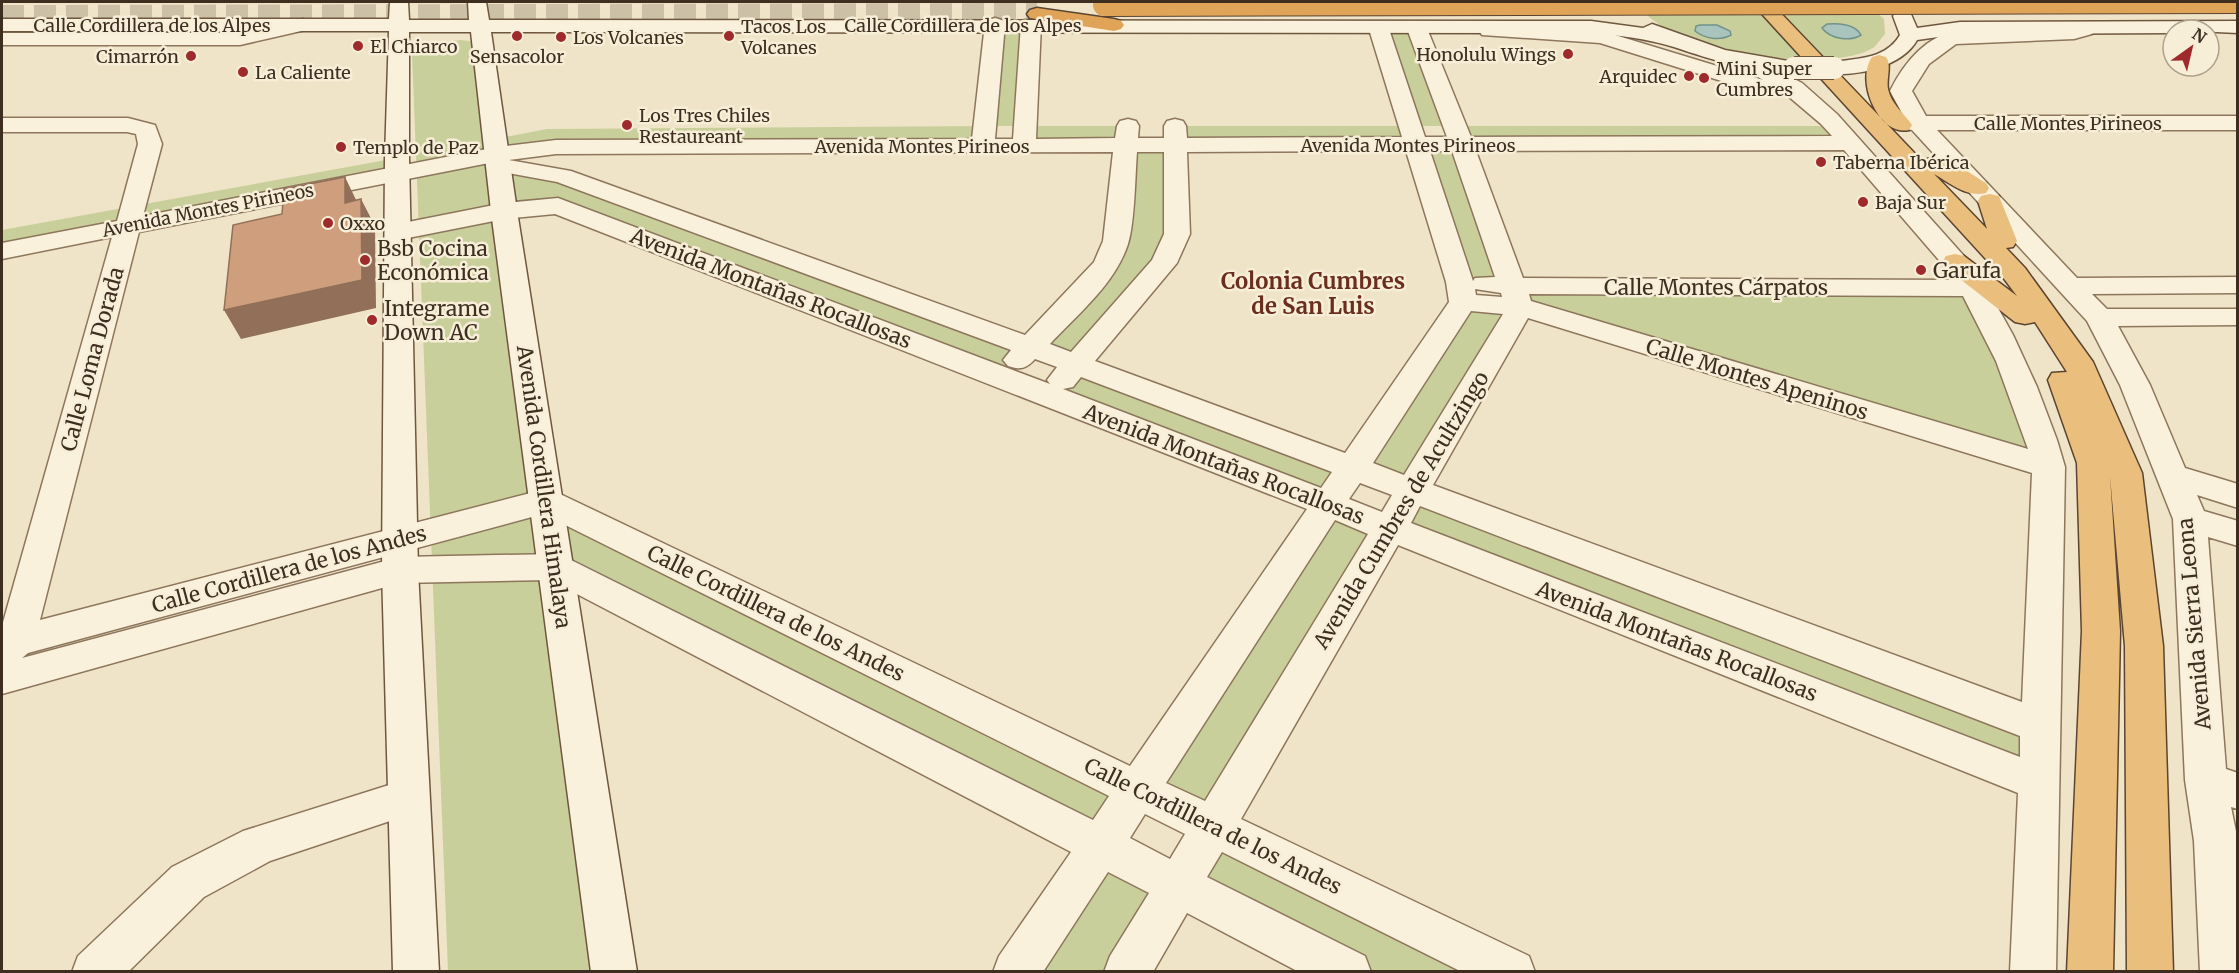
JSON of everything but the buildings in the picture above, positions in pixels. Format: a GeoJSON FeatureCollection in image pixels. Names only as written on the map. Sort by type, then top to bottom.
{"type":"FeatureCollection","features":[{"type":"Feature","properties":{"kind":"highway"},"geometry":{"type":"LineString","coordinates":[[1741,2],[1905,171],[1998,275],[2058,364],[2093,463],[2101,631],[2090,972]]}},
{"type":"Feature","properties":{"kind":"highway"},"geometry":{"type":"LineString","coordinates":[[1760,2],[2015,274],[2078,362],[2126,473],[2144,646]]}},
{"type":"Feature","properties":{"kind":"highway","name":"Calle Cordillera de los Alpes"},"geometry":{"type":"LineString","coordinates":[[1108,15],[2238,2]]}},
{"type":"Feature","properties":{"kind":"highway","name":"Calle Cordillera de los Alpes"},"geometry":{"type":"LineString","coordinates":[[1040,11],[1080,6],[1108,15],[2238,12]]}},
{"type":"Feature","properties":{"kind":"highway"},"geometry":{"type":"LineString","coordinates":[[1880,61],[1875,80],[1877,95],[1920,138],[2034,275],[2099,367],[2146,477],[2144,646],[2150,972]]}},
{"type":"Feature","properties":{"kind":"highway"},"geometry":{"type":"LineString","coordinates":[[1984,194],[2004,241]]}},
{"type":"Feature","properties":{"kind":"highway"},"geometry":{"type":"LineString","coordinates":[[1964,275],[2025,316]]}},
{"type":"Feature","properties":{"kind":"street"},"geometry":{"type":"LineString","coordinates":[[1581,2],[1597,12],[1597,19],[1591,27]]}},
{"type":"Feature","properties":{"kind":"street"},"geometry":{"type":"LineString","coordinates":[[1620,2],[1629,14],[1646,27],[1670,40],[1707,53],[1749,63],[1794,68],[1834,68],[1880,61],[1896,54],[1906,45],[1910,35],[1906,19],[1888,2]]}},
{"type":"Feature","properties":{"kind":"street"},"geometry":{"type":"LineString","coordinates":[[1944,2],[1945,7],[1952,14],[1985,28]]}},
{"type":"Feature","properties":{"kind":"street"},"geometry":{"type":"LineString","coordinates":[[522,5],[515,12],[519,20],[546,25]]}},
{"type":"Feature","properties":{"kind":"street"},"geometry":{"type":"LineString","coordinates":[[303,25],[338,19],[356,8]]}},
{"type":"Feature","properties":{"kind":"street"},"geometry":{"type":"LineString","coordinates":[[1025,136],[1040,11]]}},
{"type":"Feature","properties":{"kind":"street","name":"Calle Cordillera de los Alpes"},"geometry":{"type":"LineString","coordinates":[[2,39],[240,39],[303,25],[399,13],[546,25],[995,24],[1040,11],[1378,26],[1591,27],[1628,31],[1670,40]]}},
{"type":"Feature","properties":{"kind":"street"},"geometry":{"type":"LineString","coordinates":[[399,13],[398,232],[401,555],[416,972]]}},
{"type":"Feature","properties":{"kind":"street"},"geometry":{"type":"LineString","coordinates":[[398,58],[408,49],[429,40],[464,35],[480,21]]}},
{"type":"Feature","properties":{"kind":"street","name":"Avenida Cordillera Himalaya"},"geometry":{"type":"LineString","coordinates":[[480,21],[504,211],[614,972]]}},
{"type":"Feature","properties":{"kind":"street"},"geometry":{"type":"LineString","coordinates":[[984,136],[995,24]]}},
{"type":"Feature","properties":{"kind":"street","name":"Calle Cordillera de los Alpes"},"geometry":{"type":"LineString","coordinates":[[2,25],[303,25]]}},
{"type":"Feature","properties":{"kind":"street"},"geometry":{"type":"LineString","coordinates":[[1016,972],[1328,505],[1462,292],[1378,26]]}},
{"type":"Feature","properties":{"kind":"street"},"geometry":{"type":"LineString","coordinates":[[1416,26],[1516,296]]}},
{"type":"Feature","properties":{"kind":"street","name":"Calle Cordillera de los Alpes"},"geometry":{"type":"LineString","coordinates":[[1443,26],[1470,30],[1602,37],[1764,86],[1809,105],[1839,129]]}},
{"type":"Feature","properties":{"kind":"street","name":"Avenida Sierra Leona"},"geometry":{"type":"LineString","coordinates":[[2101,26],[2074,33],[1952,38],[1940,43],[1909,72],[1901,91],[1920,138],[1984,194],[2099,318],[2135,385],[2190,519],[2227,845],[2223,972]]}},
{"type":"Feature","properties":{"kind":"street"},"geometry":{"type":"LineString","coordinates":[[1910,35],[1960,28],[2238,27]]}},
{"type":"Feature","properties":{"kind":"street"},"geometry":{"type":"LineString","coordinates":[[1749,63],[1794,88],[1839,129],[1964,275],[2010,357],[2035,417],[2049,467],[2033,972]]}},
{"type":"Feature","properties":{"kind":"street","name":"Calle Montes Pirineos"},"geometry":{"type":"LineString","coordinates":[[1920,138],[2238,123]]}},
{"type":"Feature","properties":{"kind":"street","name":"Calle Loma Dorada"},"geometry":{"type":"LineString","coordinates":[[2,125],[128,125],[147,130],[150,144],[6,647]]}},
{"type":"Feature","properties":{"kind":"street","name":"Avenida Montes Pirineos"},"geometry":{"type":"LineString","coordinates":[[2,230],[130,216],[398,166],[556,147],[984,136],[1458,135],[1839,129]]}},
{"type":"Feature","properties":{"kind":"street"},"geometry":{"type":"LineString","coordinates":[[1000,377],[1083,293],[1107,264],[1116,241],[1127,136]]}},
{"type":"Feature","properties":{"kind":"street"},"geometry":{"type":"LineString","coordinates":[[1049,395],[1164,263],[1177,234],[1175,136]]}},
{"type":"Feature","properties":{"kind":"street","name":"Calle Montes Pirineos"},"geometry":{"type":"LineString","coordinates":[[1920,138],[2238,141]]}},
{"type":"Feature","properties":{"kind":"street","name":"Avenida Montañas Rocallosas"},"geometry":{"type":"LineString","coordinates":[[497,153],[1031,347],[2040,726]]}},
{"type":"Feature","properties":{"kind":"street","name":"Avenida Montañas Rocallosas"},"geometry":{"type":"LineString","coordinates":[[398,232],[504,211],[558,206],[1049,395],[2040,783]]}},
{"type":"Feature","properties":{"kind":"street","name":"Avenida Montes Pirineos"},"geometry":{"type":"LineString","coordinates":[[2,251],[130,216]]}},
{"type":"Feature","properties":{"kind":"street","name":"Calle Montes Cárpatos"},"geometry":{"type":"LineString","coordinates":[[1516,296],[1964,275]]}},
{"type":"Feature","properties":{"kind":"street"},"geometry":{"type":"LineString","coordinates":[[2070,286],[2238,285]]}},
{"type":"Feature","properties":{"kind":"street","name":"Calle Montes Apeninos"},"geometry":{"type":"LineString","coordinates":[[1462,292],[1516,296],[2049,467]]}},
{"type":"Feature","properties":{"kind":"street","name":"Avenida Cumbres de Acultzingo"},"geometry":{"type":"LineString","coordinates":[[1127,972],[1412,490],[1516,296]]}},
{"type":"Feature","properties":{"kind":"street"},"geometry":{"type":"LineString","coordinates":[[2099,318],[2238,317]]}},
{"type":"Feature","properties":{"kind":"street"},"geometry":{"type":"LineString","coordinates":[[2173,476],[2238,496]]}},
{"type":"Feature","properties":{"kind":"street","name":"Calle Cordillera de los Andes"},"geometry":{"type":"LineString","coordinates":[[2,679],[401,555],[546,501],[1512,972]]}},
{"type":"Feature","properties":{"kind":"street"},"geometry":{"type":"LineString","coordinates":[[2190,519],[2238,534]]}},
{"type":"Feature","properties":{"kind":"street","name":"Calle Cordillera de los Andes"},"geometry":{"type":"LineString","coordinates":[[6,647],[401,555],[555,567],[1348,972]]}},
{"type":"Feature","properties":{"kind":"street"},"geometry":{"type":"LineString","coordinates":[[95,972],[188,882],[258,846],[408,796]]}},
{"type":"Feature","properties":{"kind":"green space"},"geometry":{"type":"Polygon","coordinates":[[[1865,2],[1884,19],[1885,34],[1873,48],[1854,55],[1805,60],[1748,54],[1699,43],[1669,30],[1638,8],[1865,2]]]}},
{"type":"Feature","properties":{"kind":"green space"},"geometry":{"type":"Polygon","coordinates":[[[995,24],[1031,24],[1025,126],[985,126],[995,24]]]}},
{"type":"Feature","properties":{"kind":"green space"},"geometry":{"type":"Polygon","coordinates":[[[1378,26],[1416,26],[1455,126],[1412,126],[1418,145],[1176,146],[1177,234],[1077,364],[1352,468],[1328,505],[1389,529],[1214,826],[1512,971],[1348,971],[1179,885],[1127,971],[1016,971],[1100,845],[555,567],[546,501],[1137,789],[1327,505],[1049,395],[1076,364],[1031,347],[1000,377],[558,206],[504,211],[499,165],[562,176],[1030,347],[1107,264],[1126,146],[1024,146],[1025,126],[1128,126],[1126,145],[1175,145],[1175,126],[1411,126],[1378,26]],[[1138,789],[1101,845],[1178,885],[1213,826],[1138,789]]]}},
{"type":"Feature","properties":{"kind":"green space"},"geometry":{"type":"Polygon","coordinates":[[[2,30],[269,30],[242,36],[2,35],[2,30]]]}},
{"type":"Feature","properties":{"kind":"green space"},"geometry":{"type":"Polygon","coordinates":[[[461,40],[476,42],[596,971],[448,971],[412,54],[434,43],[461,40]]]}},
{"type":"Feature","properties":{"kind":"green space"},"geometry":{"type":"Polygon","coordinates":[[[985,126],[983,146],[497,154],[495,139],[547,129],[985,126]]]}},
{"type":"Feature","properties":{"kind":"green space"},"geometry":{"type":"Polygon","coordinates":[[[1455,126],[1835,126],[1852,143],[1463,145],[1511,286],[1460,282],[1418,145],[1461,145],[1455,126]]]}},
{"type":"Feature","properties":{"kind":"green space"},"geometry":{"type":"Polygon","coordinates":[[[397,158],[399,173],[2,251],[2,230],[397,158]]]}},
{"type":"Feature","properties":{"kind":"green space"},"geometry":{"type":"Polygon","coordinates":[[[1511,286],[1973,288],[2049,467],[1521,307],[1412,490],[1352,468],[1463,302],[1520,307],[1511,286]]]}},
{"type":"Feature","properties":{"kind":"green space"},"geometry":{"type":"Polygon","coordinates":[[[1412,490],[2040,726],[2040,783],[1389,529],[1412,490]]]}},
{"type":"Feature","properties":{"kind":"water"},"geometry":{"type":"Polygon","coordinates":[[[1827,24],[1851,26],[1861,35],[1846,39],[1835,37],[1822,28],[1827,24]]]}},
{"type":"Feature","properties":{"kind":"water"},"geometry":{"type":"Polygon","coordinates":[[[1717,25],[1730,31],[1731,35],[1722,38],[1708,37],[1695,31],[1696,26],[1717,25]]]}},
{"type":"Feature","properties":{"kind":"tunnel"},"geometry":{"type":"LineString","coordinates":[[2,16],[1037,14]]}},
{"type":"Feature","properties":{"kind":"place","name":"Sensacolor"},"geometry":{"type":"Point","coordinates":[517,36]}},
{"type":"Feature","properties":{"kind":"place","name":"Tacos Los Volcanes"},"geometry":{"type":"Point","coordinates":[729,36]}},
{"type":"Feature","properties":{"kind":"place","name":"Los Volcanes"},"geometry":{"type":"Point","coordinates":[561,37]}},
{"type":"Feature","properties":{"kind":"place","name":"El Chiarco"},"geometry":{"type":"Point","coordinates":[358,46]}},
{"type":"Feature","properties":{"kind":"place","name":"Honolulu Wings"},"geometry":{"type":"Point","coordinates":[1568,54]}},
{"type":"Feature","properties":{"kind":"place","name":"Cimarrón"},"geometry":{"type":"Point","coordinates":[191,56]}},
{"type":"Feature","properties":{"kind":"place","name":"La Caliente"},"geometry":{"type":"Point","coordinates":[243,72]}},
{"type":"Feature","properties":{"kind":"place","name":"Arquidec"},"geometry":{"type":"Point","coordinates":[1689,76]}},
{"type":"Feature","properties":{"kind":"place","name":"Mini Super Cumbres"},"geometry":{"type":"Point","coordinates":[1704,78]}},
{"type":"Feature","properties":{"kind":"place","name":"Los Tres Chiles Restaureant"},"geometry":{"type":"Point","coordinates":[627,125]}},
{"type":"Feature","properties":{"kind":"place","name":"Templo de Paz"},"geometry":{"type":"Point","coordinates":[341,147]}},
{"type":"Feature","properties":{"kind":"place","name":"Taberna Ibérica"},"geometry":{"type":"Point","coordinates":[1821,162]}},
{"type":"Feature","properties":{"kind":"place","name":"Baja Sur"},"geometry":{"type":"Point","coordinates":[1863,202]}},
{"type":"Feature","properties":{"kind":"place","name":"Oxxo"},"geometry":{"type":"Point","coordinates":[328,223]}},
{"type":"Feature","properties":{"kind":"place","name":"Bsb Cocina Económica"},"geometry":{"type":"Point","coordinates":[365,260]}},
{"type":"Feature","properties":{"kind":"place","name":"Garufa"},"geometry":{"type":"Point","coordinates":[1921,270]}},
{"type":"Feature","properties":{"kind":"place","name":"Integrame Down AC"},"geometry":{"type":"Point","coordinates":[372,320]}},
{"type":"Feature","properties":{"kind":"district","name":"Colonia Cumbres de San Luis"},"geometry":{"type":"Point","coordinates":[1313,294]}}]}
